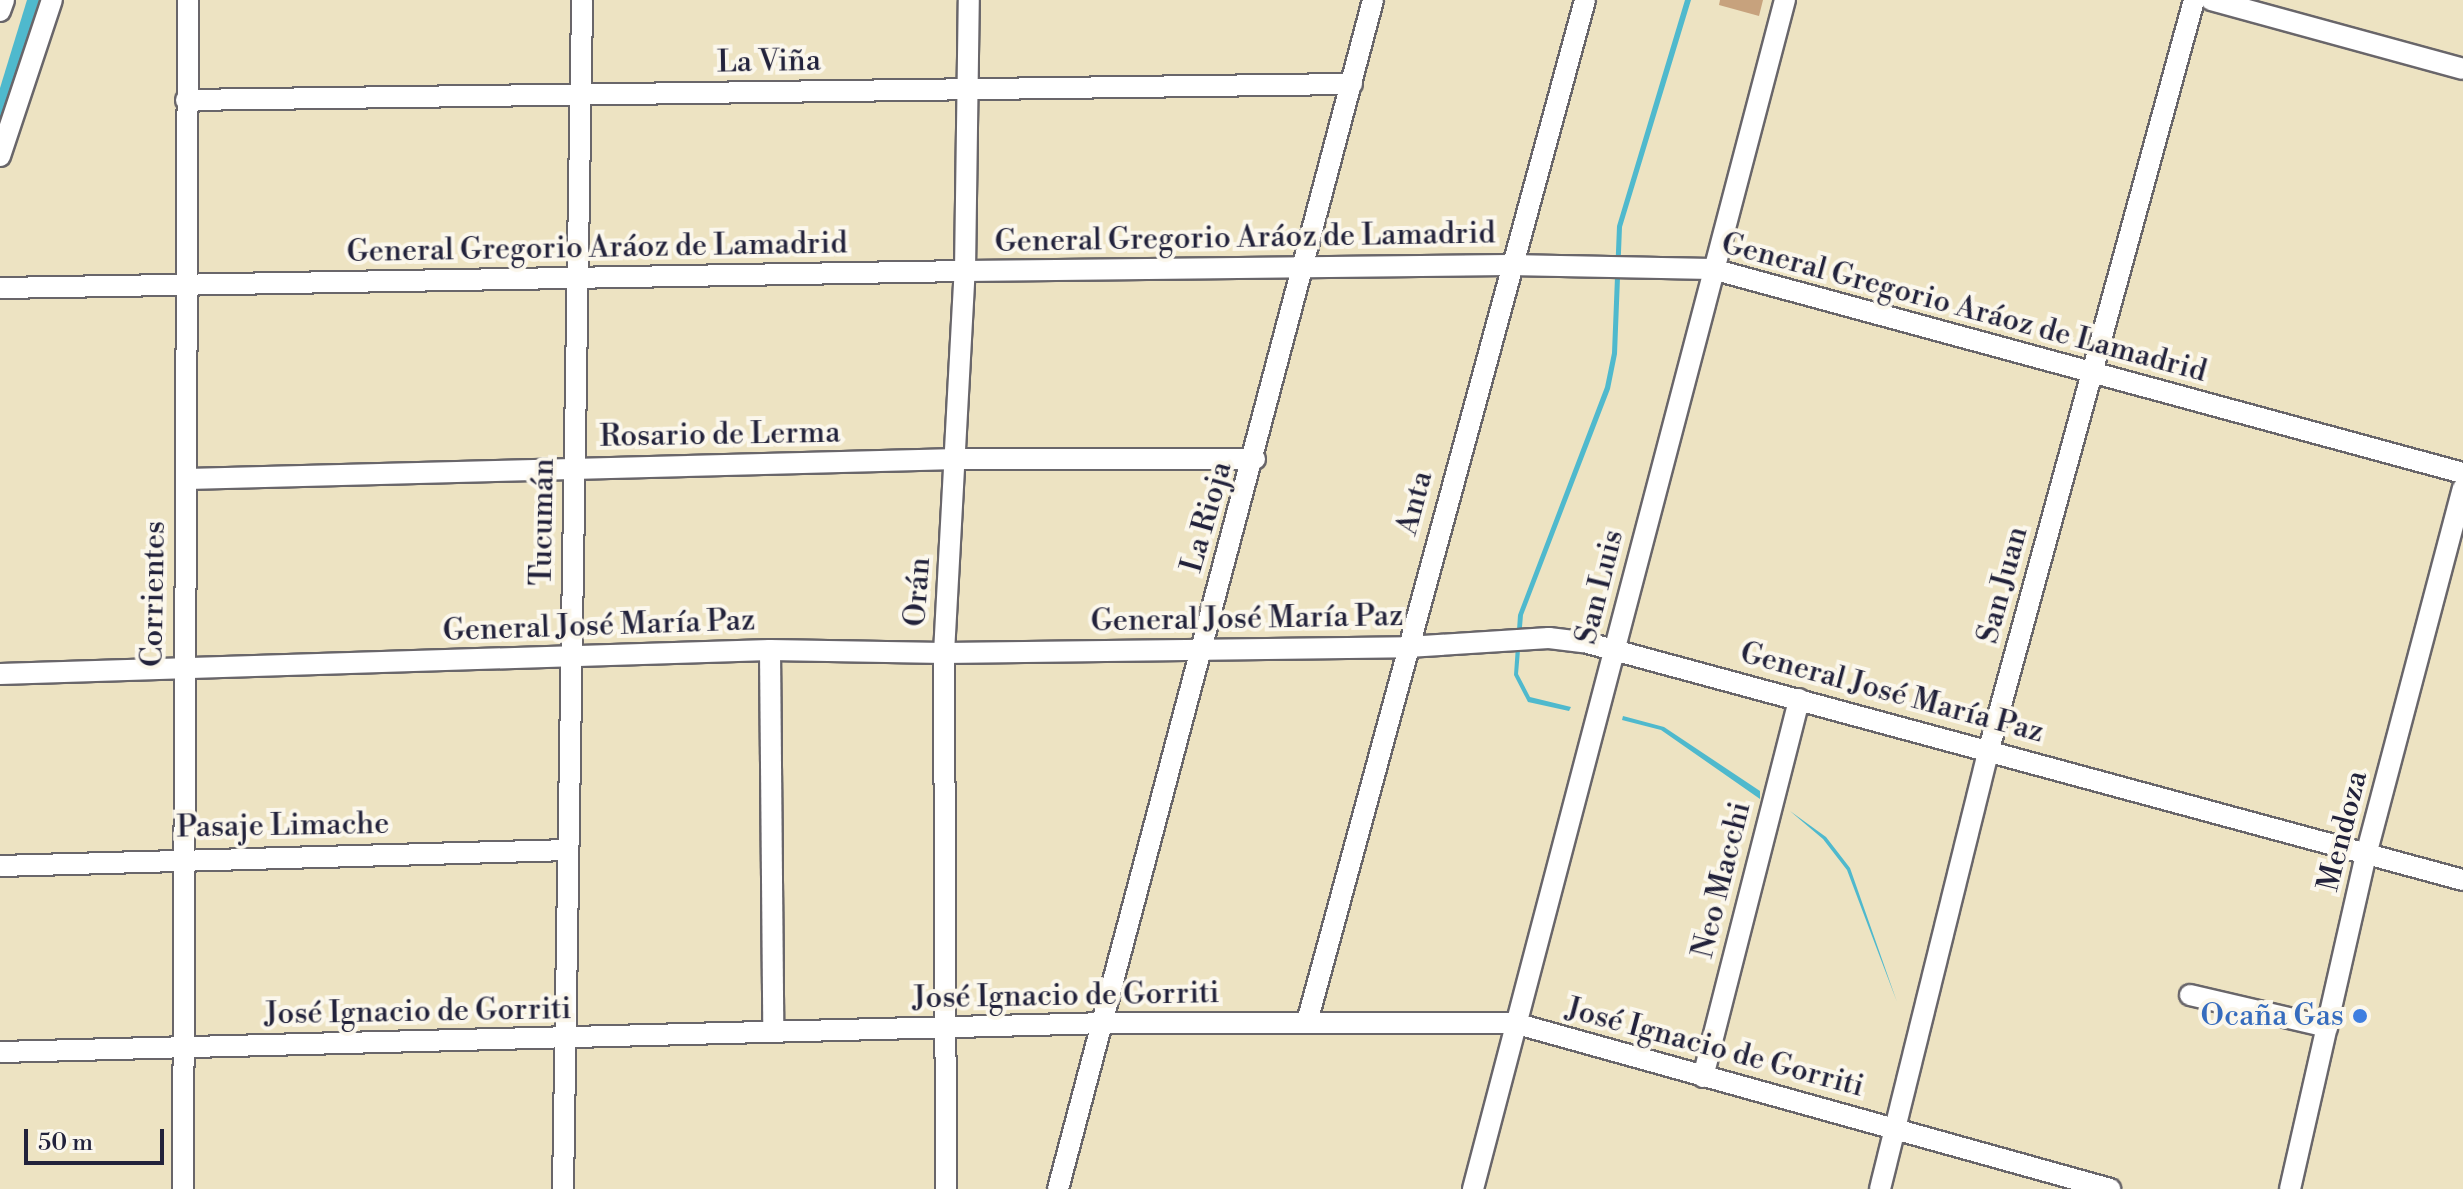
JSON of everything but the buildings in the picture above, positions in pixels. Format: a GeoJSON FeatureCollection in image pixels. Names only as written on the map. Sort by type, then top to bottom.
{"type":"FeatureCollection","features":[{"type":"Feature","properties":{"kind":"street"},"geometry":{"type":"LineString","coordinates":[[0,11],[4,0]]}},
{"type":"Feature","properties":{"kind":"street"},"geometry":{"type":"LineString","coordinates":[[0,156],[52,0]]}},
{"type":"Feature","properties":{"kind":"street","name":"Corrientes"},"geometry":{"type":"LineString","coordinates":[[183,1189],[182,670],[187,479],[188,0]]}},
{"type":"Feature","properties":{"kind":"street","name":"Tucumán"},"geometry":{"type":"LineString","coordinates":[[563,1189],[575,276],[582,0]]}},
{"type":"Feature","properties":{"kind":"street","name":"Orán"},"geometry":{"type":"LineString","coordinates":[[946,1189],[944,653],[958,459],[965,271],[969,0]]}},
{"type":"Feature","properties":{"kind":"street","name":"La Rioja"},"geometry":{"type":"LineString","coordinates":[[1058,1189],[1201,649],[1255,459],[1373,0]]}},
{"type":"Feature","properties":{"kind":"street","name":"Anta"},"geometry":{"type":"LineString","coordinates":[[1307,1022],[1509,265],[1585,0]]}},
{"type":"Feature","properties":{"kind":"street","name":"San Luis"},"geometry":{"type":"LineString","coordinates":[[1473,1189],[1514,1023],[1785,0]]}},
{"type":"Feature","properties":{"kind":"street","name":"San Juan"},"geometry":{"type":"LineString","coordinates":[[1880,1189],[1989,749],[2194,0]]}},
{"type":"Feature","properties":{"kind":"street"},"geometry":{"type":"LineString","coordinates":[[2211,0],[2463,69]]}},
{"type":"Feature","properties":{"kind":"street","name":"La Viña"},"geometry":{"type":"LineString","coordinates":[[186,100],[1352,84]]}},
{"type":"Feature","properties":{"kind":"street","name":"General Gregorio Aráoz de Lamadrid"},"geometry":{"type":"LineString","coordinates":[[0,288],[965,271],[1509,265],[1712,269],[2463,473]]}},
{"type":"Feature","properties":{"kind":"street","name":"Rosario de Lerma"},"geometry":{"type":"LineString","coordinates":[[187,479],[958,459],[1255,459]]}},
{"type":"Feature","properties":{"kind":"street","name":"Mendoza"},"geometry":{"type":"LineString","coordinates":[[2290,1189],[2366,855],[2463,489]]}},
{"type":"Feature","properties":{"kind":"street","name":"General José María Paz"},"geometry":{"type":"LineString","coordinates":[[0,674],[770,650],[944,653],[1408,647],[1549,638],[1615,650],[1989,749],[2463,880]]}},
{"type":"Feature","properties":{"kind":"street"},"geometry":{"type":"LineString","coordinates":[[770,650],[773,1031]]}},
{"type":"Feature","properties":{"kind":"street","name":"Neo Macchi"},"geometry":{"type":"LineString","coordinates":[[1703,1077],[1799,699]]}},
{"type":"Feature","properties":{"kind":"street","name":"Pasaje Limache"},"geometry":{"type":"LineString","coordinates":[[0,866],[568,850]]}},
{"type":"Feature","properties":{"kind":"street"},"geometry":{"type":"LineString","coordinates":[[2190,995],[2327,1027]]}},
{"type":"Feature","properties":{"kind":"street","name":"José Ignacio de Gorriti"},"geometry":{"type":"LineString","coordinates":[[0,1052],[773,1031],[945,1030],[1104,1023],[1514,1023],[2110,1189]]}},
{"type":"Feature","properties":{"kind":"water"},"geometry":{"type":"Polygon","coordinates":[[[27,0],[39,0],[0,123],[0,88],[27,0]]]}},
{"type":"Feature","properties":{"kind":"water"},"geometry":{"type":"Polygon","coordinates":[[[1685,0],[1691,0],[1622,227],[1617,354],[1610,389],[1523,615],[1518,674],[1530,697],[1571,707],[1569,711],[1528,702],[1514,675],[1518,615],[1605,387],[1612,353],[1617,226],[1685,0]]]}},
{"type":"Feature","properties":{"kind":"water"},"geometry":{"type":"Polygon","coordinates":[[[1623,716],[1664,727],[1760,791],[1760,799],[1661,730],[1622,720],[1623,716]]]}},
{"type":"Feature","properties":{"kind":"water"},"geometry":{"type":"Polygon","coordinates":[[[1790,811],[1826,837],[1850,868],[1897,1002],[1847,870],[1823,839],[1790,811]]]}},
{"type":"Feature","properties":{"kind":"place","name":"Ocaña Gas"},"geometry":{"type":"Point","coordinates":[2360,1016]}}]}
